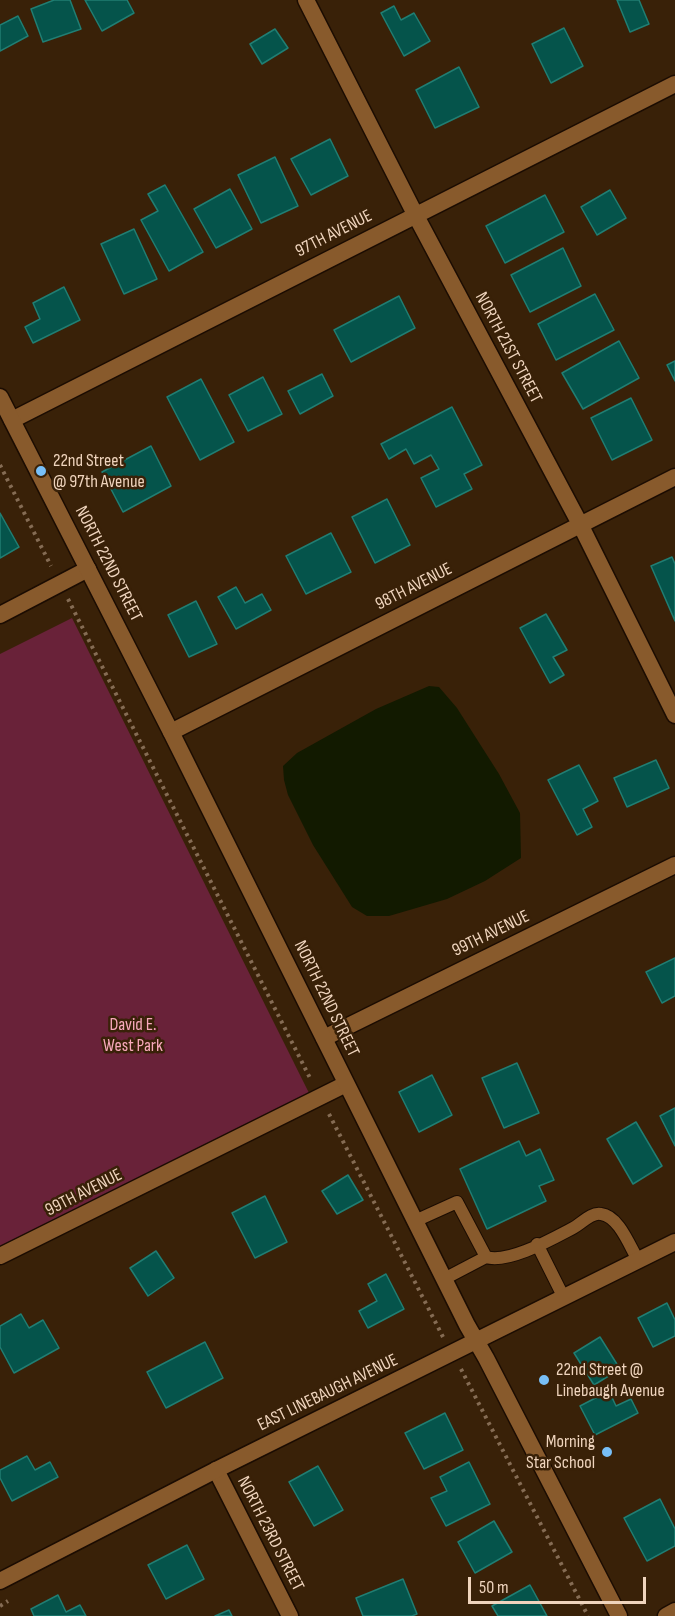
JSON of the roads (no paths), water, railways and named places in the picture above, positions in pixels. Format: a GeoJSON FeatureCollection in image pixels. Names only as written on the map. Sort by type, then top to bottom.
{"type":"FeatureCollection","features":[{"type":"Feature","properties":{"kind":"street","name":"NORTH 21ST STREET"},"geometry":{"type":"LineString","coordinates":[[306,0],[415,214],[580,524],[675,715]]}},
{"type":"Feature","properties":{"kind":"street","name":"97TH AVENUE"},"geometry":{"type":"LineString","coordinates":[[12,420],[675,84]]}},
{"type":"Feature","properties":{"kind":"street","name":"NORTH 22ND STREET"},"geometry":{"type":"LineString","coordinates":[[0,397],[171,732],[444,1279],[619,1616]]}},
{"type":"Feature","properties":{"kind":"street","name":"98TH AVENUE"},"geometry":{"type":"LineString","coordinates":[[171,732],[675,477]]}},
{"type":"Feature","properties":{"kind":"street"},"geometry":{"type":"LineString","coordinates":[[0,615],[88,569]]}},
{"type":"Feature","properties":{"kind":"street","name":"99TH AVENUE"},"geometry":{"type":"LineString","coordinates":[[324,1038],[675,865]]}},
{"type":"Feature","properties":{"kind":"street","name":"99TH AVENUE"},"geometry":{"type":"LineString","coordinates":[[0,1256],[346,1084]]}},
{"type":"Feature","properties":{"kind":"street","name":"EAST LINEBAUGH AVENUE"},"geometry":{"type":"LineString","coordinates":[[0,1581],[216,1470],[675,1242]]}},
{"type":"Feature","properties":{"kind":"street","name":"NORTH 23RD STREET"},"geometry":{"type":"LineString","coordinates":[[216,1470],[290,1616]]}},
{"type":"Feature","properties":{"kind":"street"},"geometry":{"type":"LineString","coordinates":[[666,1616],[675,1611]]}},
{"type":"Feature","properties":{"kind":"lane"},"geometry":{"type":"LineString","coordinates":[[415,1221],[458,1202],[486,1257]]}},
{"type":"Feature","properties":{"kind":"lane"},"geometry":{"type":"LineString","coordinates":[[444,1279],[486,1257],[508,1258],[574,1227],[593,1215],[601,1214],[609,1217],[619,1226],[638,1260]]}},
{"type":"Feature","properties":{"kind":"lane"},"geometry":{"type":"LineString","coordinates":[[537,1244],[564,1298]]}},
{"type":"Feature","properties":{"kind":"place","name":"22nd Street @ 97th Avenue"},"geometry":{"type":"Point","coordinates":[41,471]}},
{"type":"Feature","properties":{"kind":"place","name":"22nd Street @ Linebaugh Avenue"},"geometry":{"type":"Point","coordinates":[544,1380]}},
{"type":"Feature","properties":{"kind":"place","name":"Morning Star School"},"geometry":{"type":"Point","coordinates":[607,1452]}},
{"type":"Feature","properties":{"kind":"park label","name":"David E. West Park"},"geometry":{"type":"Point","coordinates":[133,1035]}}]}
